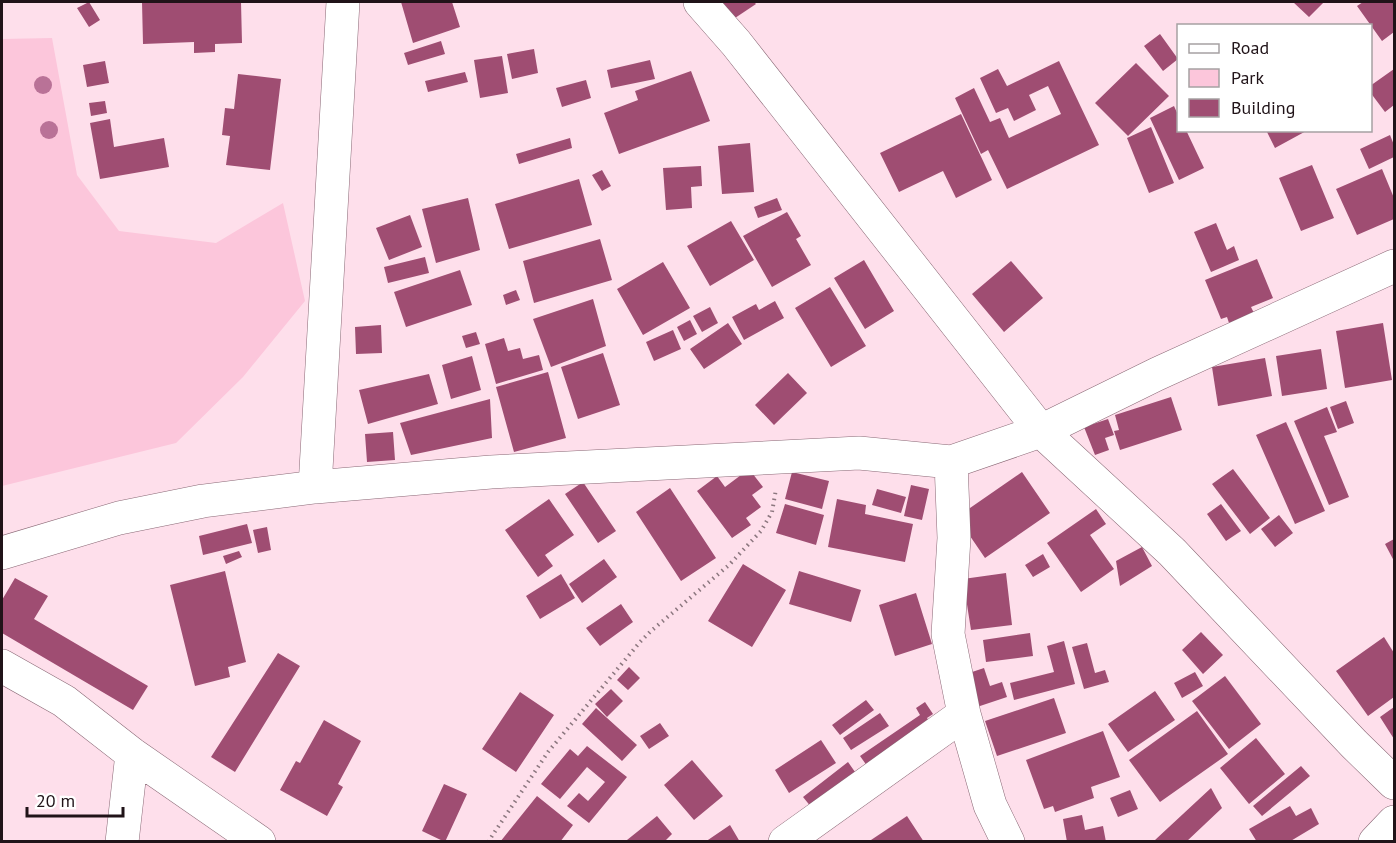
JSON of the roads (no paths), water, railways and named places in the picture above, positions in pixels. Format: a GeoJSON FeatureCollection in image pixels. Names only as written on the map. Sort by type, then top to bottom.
{"type":"FeatureCollection","features":[{"type":"Feature","properties":{"kind":"street"},"geometry":{"type":"LineString","coordinates":[[315,487],[343,2]]}},
{"type":"Feature","properties":{"kind":"street"},"geometry":{"type":"LineString","coordinates":[[700,2],[736,44],[1041,431],[1172,552],[1354,744],[1395,783]]}},
{"type":"Feature","properties":{"kind":"street"},"geometry":{"type":"LineString","coordinates":[[2,553],[119,518],[203,501],[315,487],[491,472],[860,453],[951,462],[1041,431],[1157,374],[1395,266]]}},
{"type":"Feature","properties":{"kind":"street"},"geometry":{"type":"LineString","coordinates":[[951,462],[954,538],[948,634],[964,714],[990,805],[1008,842]]}},
{"type":"Feature","properties":{"kind":"street"},"geometry":{"type":"LineString","coordinates":[[2,666],[64,701],[132,754],[260,842]]}},
{"type":"Feature","properties":{"kind":"street"},"geometry":{"type":"LineString","coordinates":[[785,842],[964,714]]}},
{"type":"Feature","properties":{"kind":"street"},"geometry":{"type":"LineString","coordinates":[[122,842],[132,754]]}},
{"type":"Feature","properties":{"kind":"street"},"geometry":{"type":"LineString","coordinates":[[1375,842],[1395,822]]}}]}
